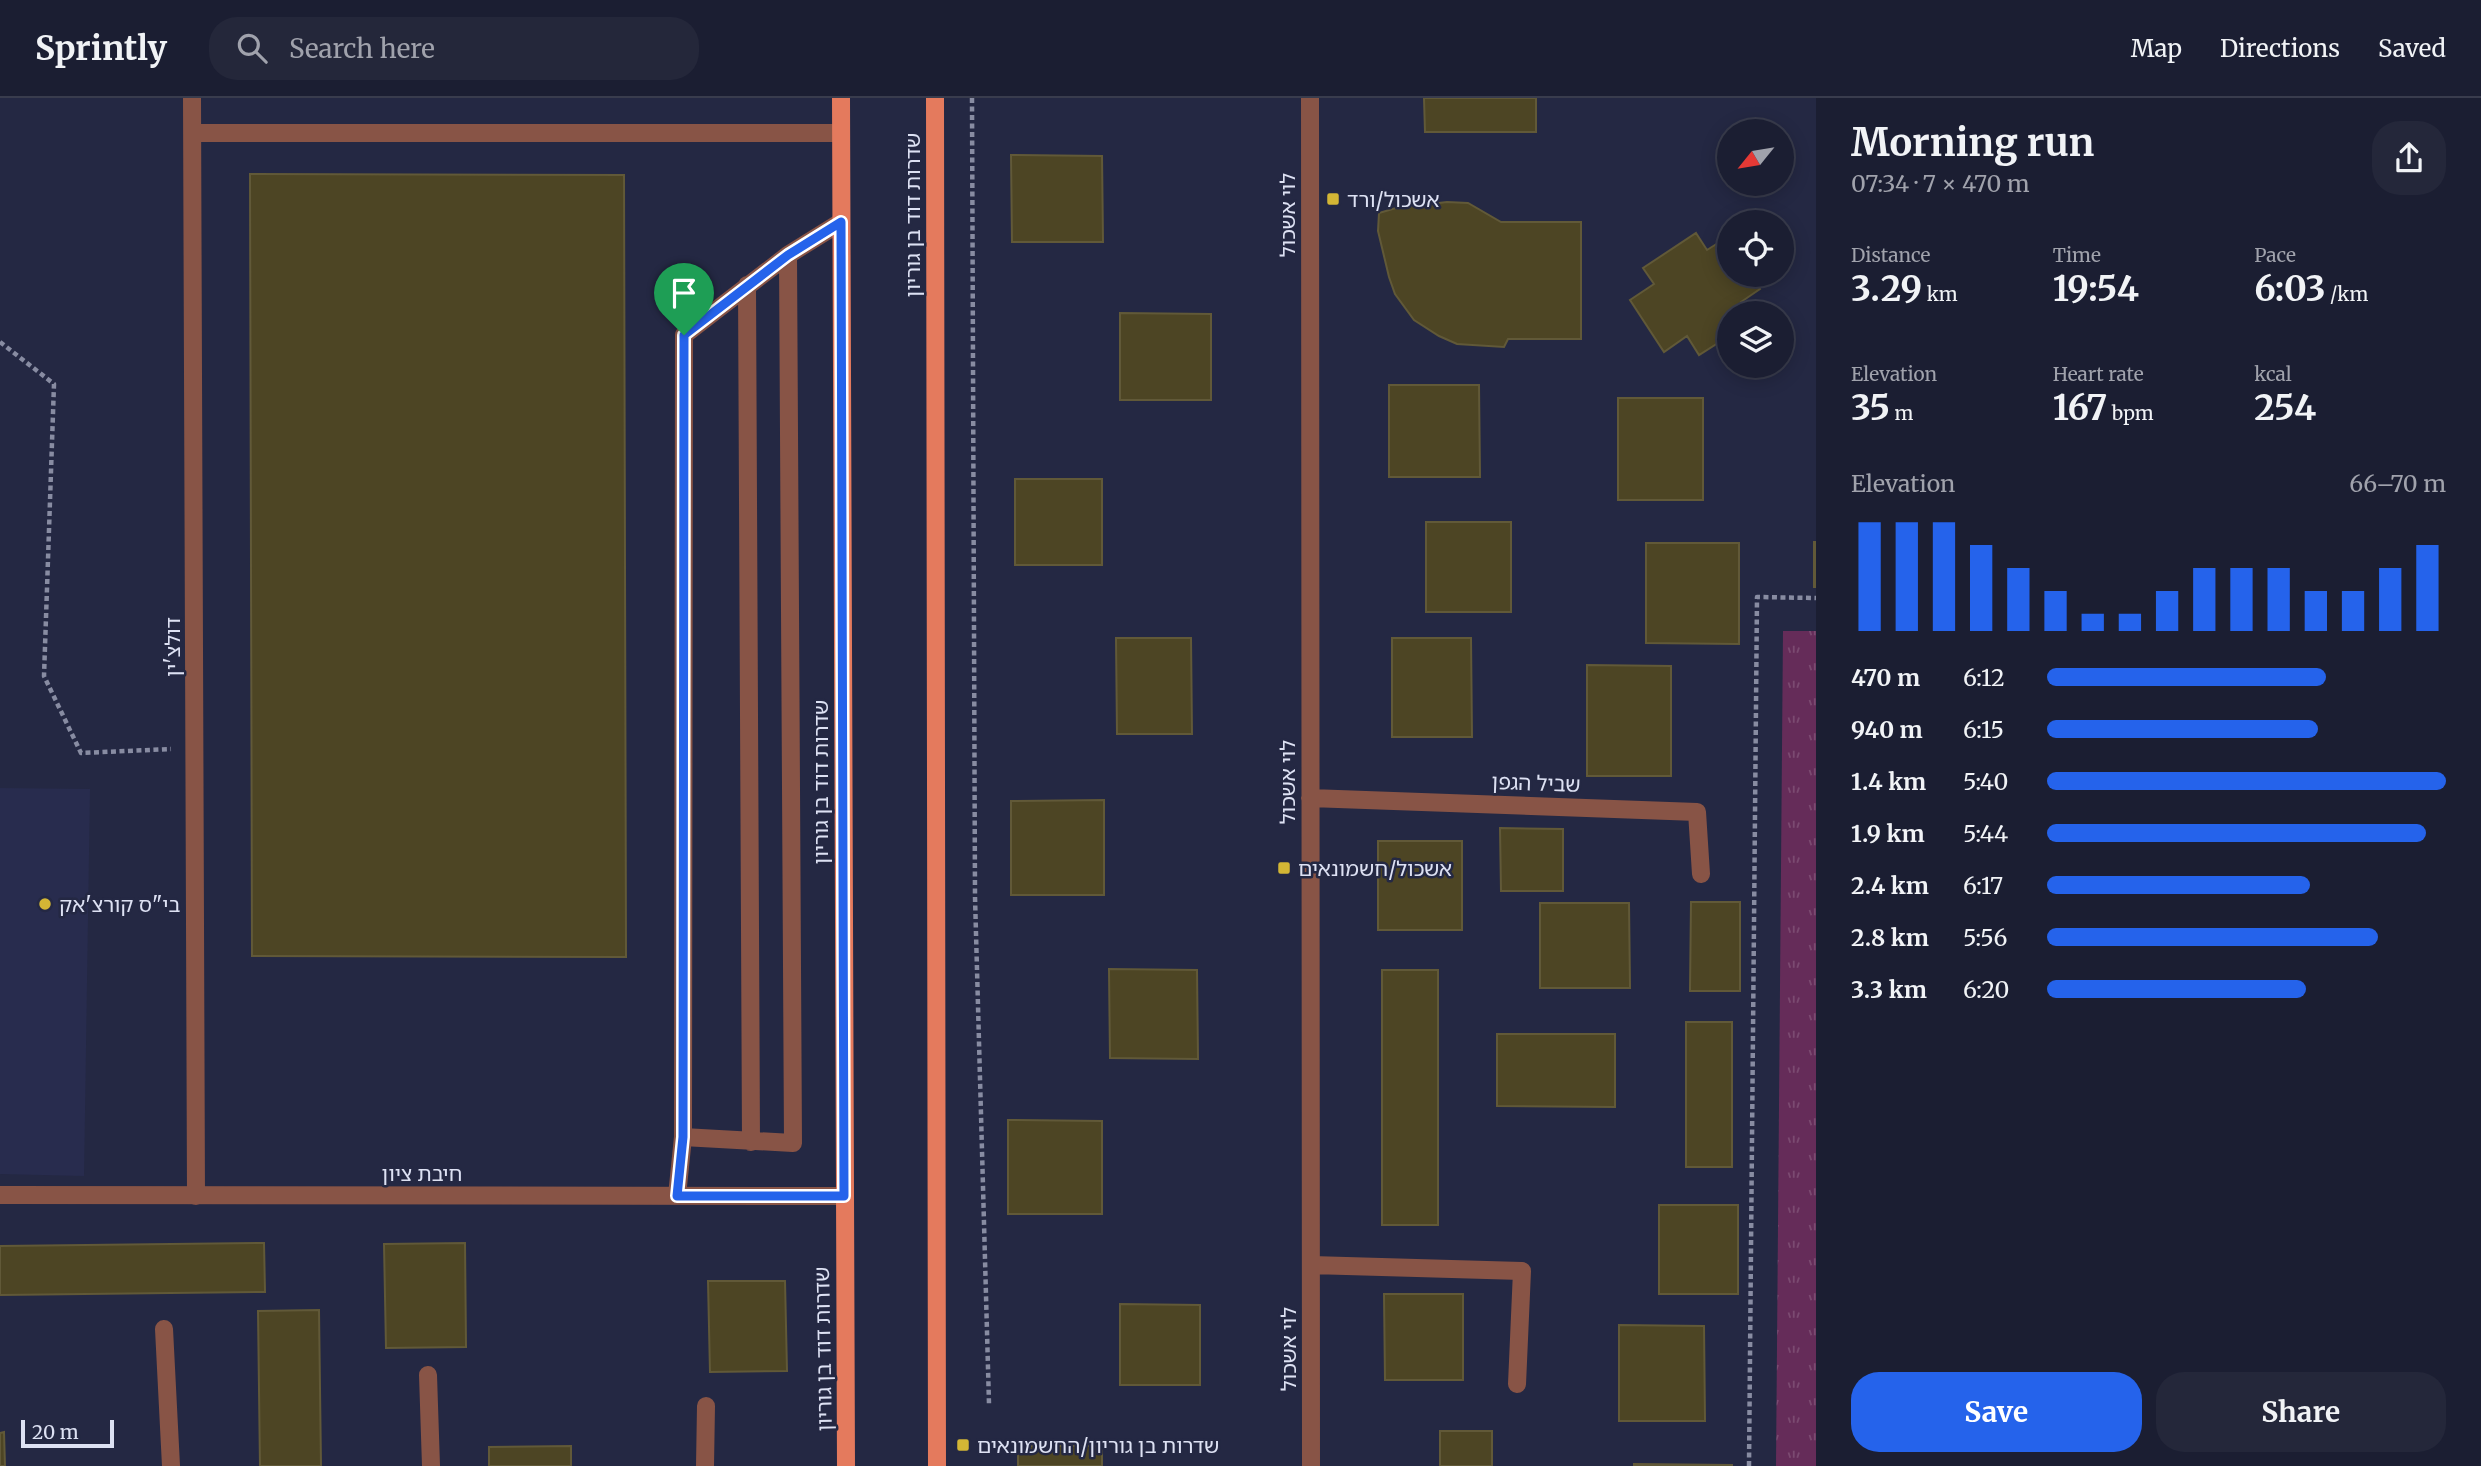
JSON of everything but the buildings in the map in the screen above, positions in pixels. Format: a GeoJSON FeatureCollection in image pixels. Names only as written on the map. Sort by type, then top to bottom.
{"type":"FeatureCollection","features":[{"type":"Feature","properties":{"kind":"main road","name":"שדרות דוד בן גוריון"},"geometry":{"type":"LineString","coordinates":[[841,98],[846,1466]]}},
{"type":"Feature","properties":{"kind":"main road","name":"שדרות דוד בן גוריון"},"geometry":{"type":"LineString","coordinates":[[935,98],[937,1466]]}},
{"type":"Feature","properties":{"kind":"street","name":"דולצ'ין"},"geometry":{"type":"LineString","coordinates":[[192,98],[196,1196]]}},
{"type":"Feature","properties":{"kind":"street","name":"לוי אשכול"},"geometry":{"type":"LineString","coordinates":[[1310,98],[1311,1466]]}},
{"type":"Feature","properties":{"kind":"street"},"geometry":{"type":"LineString","coordinates":[[193,133],[841,133]]}},
{"type":"Feature","properties":{"kind":"street"},"geometry":{"type":"LineString","coordinates":[[677,1196],[683,1137],[684,335],[788,255],[841,222]]}},
{"type":"Feature","properties":{"kind":"street"},"geometry":{"type":"LineString","coordinates":[[683,1137],[793,1143],[788,255]]}},
{"type":"Feature","properties":{"kind":"street"},"geometry":{"type":"LineString","coordinates":[[747,285],[751,1142]]}},
{"type":"Feature","properties":{"kind":"street","name":"שביל הגפן"},"geometry":{"type":"LineString","coordinates":[[1310,798],[1697,811],[1701,874]]}},
{"type":"Feature","properties":{"kind":"street","name":"חיבת ציון"},"geometry":{"type":"LineString","coordinates":[[0,1195],[844,1196]]}},
{"type":"Feature","properties":{"kind":"street"},"geometry":{"type":"LineString","coordinates":[[1311,1265],[1522,1271],[1517,1384]]}},
{"type":"Feature","properties":{"kind":"street"},"geometry":{"type":"LineString","coordinates":[[164,1329],[171,1466]]}},
{"type":"Feature","properties":{"kind":"street"},"geometry":{"type":"LineString","coordinates":[[428,1375],[431,1466]]}},
{"type":"Feature","properties":{"kind":"street"},"geometry":{"type":"LineString","coordinates":[[705,1466],[706,1406]]}},
{"type":"Feature","properties":{"kind":"path"},"geometry":{"type":"LineString","coordinates":[[972,98],[975,897],[989,1404]]}},
{"type":"Feature","properties":{"kind":"path"},"geometry":{"type":"LineString","coordinates":[[0,342],[54,384],[44,677],[81,752],[195,749]]}},
{"type":"Feature","properties":{"kind":"path"},"geometry":{"type":"LineString","coordinates":[[1749,1466],[1757,597],[1816,598]]}},
{"type":"Feature","properties":{"kind":"shaded area","name":"בי\"ס קורצ'אק"},"geometry":{"type":"Polygon","coordinates":[[[0,788],[90,789],[84,1176],[0,1174],[0,788]]]}},
{"type":"Feature","properties":{"kind":"green space"},"geometry":{"type":"Polygon","coordinates":[[[1783,631],[1816,631],[1816,1466],[1776,1466],[1783,631]]]}},
{"type":"Feature","properties":{"kind":"place","name":"אשכול/ורד"},"geometry":{"type":"Point","coordinates":[1333,199]}},
{"type":"Feature","properties":{"kind":"place","name":"אשכול/חשמונאים"},"geometry":{"type":"Point","coordinates":[1284,868]}},
{"type":"Feature","properties":{"kind":"place","name":"בי\"ס קורצ'אק"},"geometry":{"type":"Point","coordinates":[45,904]}},
{"type":"Feature","properties":{"kind":"place","name":"שדרות בן גוריון/החשמונאים"},"geometry":{"type":"Point","coordinates":[963,1445]}},
{"type":"Feature","properties":{"kind":"route"},"geometry":{"type":"LineString","coordinates":[[841,222],[844,1196],[677,1196],[683,1137],[684,335],[788,255],[841,222]]}}]}
